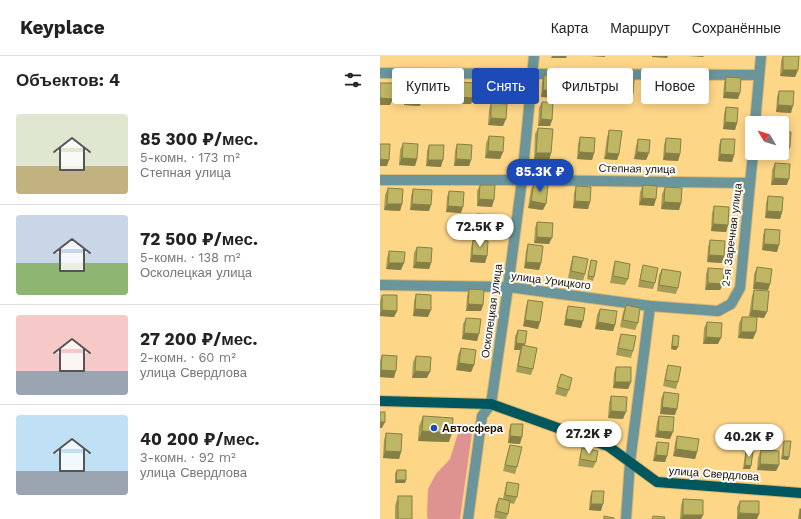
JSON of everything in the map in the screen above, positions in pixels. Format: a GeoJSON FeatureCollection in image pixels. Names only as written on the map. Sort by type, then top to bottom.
{"type":"FeatureCollection","features":[{"type":"Feature","properties":{"kind":"main road","name":"улица Свердлова"},"geometry":{"type":"LineString","coordinates":[[380,401],[491,404],[608,446],[657,482],[801,493]]}},
{"type":"Feature","properties":{"kind":"street","name":"Осколецкая улица"},"geometry":{"type":"LineString","coordinates":[[533,68],[534,56]]}},
{"type":"Feature","properties":{"kind":"street"},"geometry":{"type":"LineString","coordinates":[[756,116],[760,56]]}},
{"type":"Feature","properties":{"kind":"street"},"geometry":{"type":"LineString","coordinates":[[380,73],[472,74]]}},
{"type":"Feature","properties":{"kind":"street"},"geometry":{"type":"LineString","coordinates":[[539,74],[759,75]]}},
{"type":"Feature","properties":{"kind":"street","name":"Осколецкая улица"},"geometry":{"type":"LineString","coordinates":[[468,519],[482,416],[491,404],[522,180],[529,104]]}},
{"type":"Feature","properties":{"kind":"street","name":"2-я Заречная улица"},"geometry":{"type":"LineString","coordinates":[[718,311],[731,304],[740,288],[752,160]]}},
{"type":"Feature","properties":{"kind":"street","name":"Степная улица"},"geometry":{"type":"LineString","coordinates":[[380,180],[750,183]]}},
{"type":"Feature","properties":{"kind":"street","name":"улица Урицкого"},"geometry":{"type":"LineString","coordinates":[[380,285],[508,287],[650,306],[718,311]]}},
{"type":"Feature","properties":{"kind":"street"},"geometry":{"type":"LineString","coordinates":[[626,519],[630,462],[650,306]]}},
{"type":"Feature","properties":{"kind":"shaded area"},"geometry":{"type":"Polygon","coordinates":[[[460,427],[468,427],[472,433],[460,519],[428,519],[428,489],[436,474],[450,459],[460,427]]]}},
{"type":"Feature","properties":{"kind":"building"},"geometry":{"type":"Polygon","coordinates":[[[783,56],[799,56],[798,70],[783,70],[783,56]]]}},
{"type":"Feature","properties":{"kind":"building"},"geometry":{"type":"Polygon","coordinates":[[[544,75],[547,75],[547,90],[543,90],[544,75]]]}},
{"type":"Feature","properties":{"kind":"building"},"geometry":{"type":"Polygon","coordinates":[[[726,77],[741,78],[740,93],[725,92],[726,77]]]}},
{"type":"Feature","properties":{"kind":"building"},"geometry":{"type":"Polygon","coordinates":[[[464,82],[472,83],[472,98],[464,97],[464,82]]]}},
{"type":"Feature","properties":{"kind":"building"},"geometry":{"type":"Polygon","coordinates":[[[380,83],[392,83],[392,99],[380,98],[380,83]]]}},
{"type":"Feature","properties":{"kind":"building"},"geometry":{"type":"Polygon","coordinates":[[[779,91],[794,91],[793,106],[778,105],[779,91]]]}},
{"type":"Feature","properties":{"kind":"building"},"geometry":{"type":"Polygon","coordinates":[[[542,102],[553,104],[552,120],[541,119],[542,102]]]}},
{"type":"Feature","properties":{"kind":"building"},"geometry":{"type":"Polygon","coordinates":[[[491,104],[507,104],[506,119],[491,118],[491,104]]]}},
{"type":"Feature","properties":{"kind":"building"},"geometry":{"type":"Polygon","coordinates":[[[726,107],[738,108],[737,123],[725,122],[726,107]]]}},
{"type":"Feature","properties":{"kind":"building"},"geometry":{"type":"Polygon","coordinates":[[[538,128],[553,129],[551,153],[536,153],[538,128]]]}},
{"type":"Feature","properties":{"kind":"building"},"geometry":{"type":"Polygon","coordinates":[[[609,130],[622,131],[619,154],[607,153],[609,130]]]}},
{"type":"Feature","properties":{"kind":"building"},"geometry":{"type":"Polygon","coordinates":[[[789,132],[791,132],[789,147],[789,132]]]}},
{"type":"Feature","properties":{"kind":"building"},"geometry":{"type":"Polygon","coordinates":[[[489,136],[504,137],[503,152],[488,151],[489,136]]]}},
{"type":"Feature","properties":{"kind":"building"},"geometry":{"type":"Polygon","coordinates":[[[580,137],[595,138],[594,153],[579,152],[580,137]]]}},
{"type":"Feature","properties":{"kind":"building"},"geometry":{"type":"Polygon","coordinates":[[[666,138],[681,139],[680,154],[665,153],[666,138]]]}},
{"type":"Feature","properties":{"kind":"building"},"geometry":{"type":"Polygon","coordinates":[[[638,139],[650,140],[649,153],[637,152],[638,139]]]}},
{"type":"Feature","properties":{"kind":"building"},"geometry":{"type":"Polygon","coordinates":[[[721,139],[735,139],[734,155],[720,154],[721,139]]]}},
{"type":"Feature","properties":{"kind":"building"},"geometry":{"type":"Polygon","coordinates":[[[403,143],[418,144],[417,159],[402,158],[403,143]]]}},
{"type":"Feature","properties":{"kind":"building"},"geometry":{"type":"Polygon","coordinates":[[[380,144],[390,144],[389,160],[380,159],[380,144]]]}},
{"type":"Feature","properties":{"kind":"building"},"geometry":{"type":"Polygon","coordinates":[[[457,144],[472,145],[471,160],[456,159],[457,144]]]}},
{"type":"Feature","properties":{"kind":"building"},"geometry":{"type":"Polygon","coordinates":[[[429,145],[444,145],[443,160],[428,160],[429,145]]]}},
{"type":"Feature","properties":{"kind":"building"},"geometry":{"type":"Polygon","coordinates":[[[775,163],[790,164],[789,179],[774,178],[775,163]]]}},
{"type":"Feature","properties":{"kind":"building"},"geometry":{"type":"Polygon","coordinates":[[[534,183],[548,185],[546,204],[531,201],[534,183]]]}},
{"type":"Feature","properties":{"kind":"building"},"geometry":{"type":"Polygon","coordinates":[[[480,185],[495,185],[494,200],[479,199],[480,185]]]}},
{"type":"Feature","properties":{"kind":"building"},"geometry":{"type":"Polygon","coordinates":[[[643,185],[657,186],[656,199],[642,198],[643,185]]]}},
{"type":"Feature","properties":{"kind":"building"},"geometry":{"type":"Polygon","coordinates":[[[576,186],[591,187],[590,202],[575,201],[576,186]]]}},
{"type":"Feature","properties":{"kind":"building"},"geometry":{"type":"Polygon","coordinates":[[[665,187],[682,188],[681,203],[664,202],[665,187]]]}},
{"type":"Feature","properties":{"kind":"building"},"geometry":{"type":"Polygon","coordinates":[[[388,188],[403,189],[402,204],[387,204],[388,188]]]}},
{"type":"Feature","properties":{"kind":"building"},"geometry":{"type":"Polygon","coordinates":[[[413,189],[432,190],[431,205],[412,204],[413,189]]]}},
{"type":"Feature","properties":{"kind":"building"},"geometry":{"type":"Polygon","coordinates":[[[449,191],[464,192],[463,207],[448,206],[449,191]]]}},
{"type":"Feature","properties":{"kind":"building"},"geometry":{"type":"Polygon","coordinates":[[[768,196],[783,197],[782,212],[767,211],[768,196]]]}},
{"type":"Feature","properties":{"kind":"building"},"geometry":{"type":"Polygon","coordinates":[[[714,206],[729,207],[728,225],[713,224],[714,206]]]}},
{"type":"Feature","properties":{"kind":"building"},"geometry":{"type":"Polygon","coordinates":[[[477,214],[492,215],[491,230],[476,230],[477,214]]]}},
{"type":"Feature","properties":{"kind":"building"},"geometry":{"type":"Polygon","coordinates":[[[537,222],[553,223],[552,238],[537,237],[537,222]]]}},
{"type":"Feature","properties":{"kind":"building"},"geometry":{"type":"Polygon","coordinates":[[[765,229],[780,230],[779,245],[764,244],[765,229]]]}},
{"type":"Feature","properties":{"kind":"building"},"geometry":{"type":"Polygon","coordinates":[[[473,240],[488,241],[487,256],[472,255],[473,240]]]}},
{"type":"Feature","properties":{"kind":"building"},"geometry":{"type":"Polygon","coordinates":[[[710,240],[725,241],[724,256],[709,255],[710,240]]]}},
{"type":"Feature","properties":{"kind":"building"},"geometry":{"type":"Polygon","coordinates":[[[528,244],[543,246],[541,263],[526,262],[528,244]]]}},
{"type":"Feature","properties":{"kind":"building"},"geometry":{"type":"Polygon","coordinates":[[[417,247],[432,248],[431,263],[416,262],[417,247]]]}},
{"type":"Feature","properties":{"kind":"building"},"geometry":{"type":"Polygon","coordinates":[[[389,251],[405,252],[404,263],[389,263],[389,251]]]}},
{"type":"Feature","properties":{"kind":"building"},"geometry":{"type":"Polygon","coordinates":[[[573,256],[588,259],[585,274],[571,271],[573,256]]]}},
{"type":"Feature","properties":{"kind":"building"},"geometry":{"type":"Polygon","coordinates":[[[591,260],[597,261],[594,277],[588,276],[591,260]]]}},
{"type":"Feature","properties":{"kind":"building"},"geometry":{"type":"Polygon","coordinates":[[[615,261],[630,264],[628,279],[613,276],[615,261]]]}},
{"type":"Feature","properties":{"kind":"building"},"geometry":{"type":"Polygon","coordinates":[[[643,265],[658,268],[655,283],[640,280],[643,265]]]}},
{"type":"Feature","properties":{"kind":"building"},"geometry":{"type":"Polygon","coordinates":[[[757,267],[772,269],[770,284],[755,282],[757,267]]]}},
{"type":"Feature","properties":{"kind":"building"},"geometry":{"type":"Polygon","coordinates":[[[708,268],[724,269],[723,284],[708,283],[708,268]]]}},
{"type":"Feature","properties":{"kind":"building"},"geometry":{"type":"Polygon","coordinates":[[[662,269],[681,272],[678,288],[659,285],[662,269]]]}},
{"type":"Feature","properties":{"kind":"building"},"geometry":{"type":"Polygon","coordinates":[[[469,289],[484,290],[483,305],[468,304],[469,289]]]}},
{"type":"Feature","properties":{"kind":"building"},"geometry":{"type":"Polygon","coordinates":[[[754,290],[769,291],[767,312],[752,310],[754,290]]]}},
{"type":"Feature","properties":{"kind":"building"},"geometry":{"type":"Polygon","coordinates":[[[416,294],[431,295],[431,310],[415,309],[416,294]]]}},
{"type":"Feature","properties":{"kind":"building"},"geometry":{"type":"Polygon","coordinates":[[[382,295],[397,295],[397,311],[382,310],[382,295]]]}},
{"type":"Feature","properties":{"kind":"building"},"geometry":{"type":"Polygon","coordinates":[[[528,300],[543,302],[540,322],[525,320],[528,300]]]}},
{"type":"Feature","properties":{"kind":"building"},"geometry":{"type":"Polygon","coordinates":[[[626,305],[640,308],[638,323],[623,320],[626,305]]]}},
{"type":"Feature","properties":{"kind":"building"},"geometry":{"type":"Polygon","coordinates":[[[568,306],[585,308],[583,321],[566,319],[568,306]]]}},
{"type":"Feature","properties":{"kind":"building"},"geometry":{"type":"Polygon","coordinates":[[[600,309],[617,311],[615,325],[598,322],[600,309]]]}},
{"type":"Feature","properties":{"kind":"building"},"geometry":{"type":"Polygon","coordinates":[[[742,317],[757,317],[756,332],[741,332],[742,317]]]}},
{"type":"Feature","properties":{"kind":"building"},"geometry":{"type":"Polygon","coordinates":[[[466,318],[481,319],[479,334],[464,333],[466,318]]]}},
{"type":"Feature","properties":{"kind":"building"},"geometry":{"type":"Polygon","coordinates":[[[707,322],[722,323],[721,338],[706,337],[707,322]]]}},
{"type":"Feature","properties":{"kind":"building"},"geometry":{"type":"Polygon","coordinates":[[[518,330],[527,331],[525,344],[516,343],[518,330]]]}},
{"type":"Feature","properties":{"kind":"building"},"geometry":{"type":"Polygon","coordinates":[[[621,334],[636,336],[633,351],[618,348],[621,334]]]}},
{"type":"Feature","properties":{"kind":"building"},"geometry":{"type":"Polygon","coordinates":[[[673,335],[679,336],[678,347],[672,346],[673,335]]]}},
{"type":"Feature","properties":{"kind":"building"},"geometry":{"type":"Polygon","coordinates":[[[522,345],[537,348],[533,369],[518,366],[522,345]]]}},
{"type":"Feature","properties":{"kind":"building"},"geometry":{"type":"Polygon","coordinates":[[[461,348],[476,350],[474,365],[459,363],[461,348]]]}},
{"type":"Feature","properties":{"kind":"building"},"geometry":{"type":"Polygon","coordinates":[[[382,355],[397,356],[396,371],[381,370],[382,355]]]}},
{"type":"Feature","properties":{"kind":"building"},"geometry":{"type":"Polygon","coordinates":[[[416,356],[431,357],[430,372],[415,371],[416,356]]]}},
{"type":"Feature","properties":{"kind":"building"},"geometry":{"type":"Polygon","coordinates":[[[668,365],[681,367],[678,382],[665,380],[668,365]]]}},
{"type":"Feature","properties":{"kind":"building"},"geometry":{"type":"Polygon","coordinates":[[[616,367],[631,367],[631,382],[615,382],[616,367]]]}},
{"type":"Feature","properties":{"kind":"building"},"geometry":{"type":"Polygon","coordinates":[[[561,374],[572,378],[569,390],[557,387],[561,374]]]}},
{"type":"Feature","properties":{"kind":"building"},"geometry":{"type":"Polygon","coordinates":[[[664,392],[679,394],[677,409],[662,407],[664,392]]]}},
{"type":"Feature","properties":{"kind":"building"},"geometry":{"type":"Polygon","coordinates":[[[611,396],[627,397],[626,412],[611,411],[611,396]]]}},
{"type":"Feature","properties":{"kind":"building"},"geometry":{"type":"Polygon","coordinates":[[[380,412],[385,412],[385,422],[380,422],[380,412]]]}},
{"type":"Feature","properties":{"kind":"building"},"geometry":{"type":"Polygon","coordinates":[[[423,416],[453,418],[452,433],[422,431],[423,416]]]}},
{"type":"Feature","properties":{"kind":"building"},"geometry":{"type":"Polygon","coordinates":[[[659,416],[674,417],[673,432],[658,431],[659,416]]]}},
{"type":"Feature","properties":{"kind":"building"},"geometry":{"type":"Polygon","coordinates":[[[511,424],[523,424],[522,437],[510,436],[511,424]]]}},
{"type":"Feature","properties":{"kind":"building"},"geometry":{"type":"Polygon","coordinates":[[[386,433],[402,434],[401,452],[385,451],[386,433]]]}},
{"type":"Feature","properties":{"kind":"building"},"geometry":{"type":"Polygon","coordinates":[[[677,436],[699,439],[697,452],[676,449],[677,436]]]}},
{"type":"Feature","properties":{"kind":"building"},"geometry":{"type":"Polygon","coordinates":[[[784,441],[791,441],[789,457],[783,456],[784,441]]]}},
{"type":"Feature","properties":{"kind":"building"},"geometry":{"type":"Polygon","coordinates":[[[657,442],[669,443],[667,456],[656,455],[657,442]]]}},
{"type":"Feature","properties":{"kind":"building"},"geometry":{"type":"Polygon","coordinates":[[[510,445],[522,447],[517,467],[505,465],[510,445]]]}},
{"type":"Feature","properties":{"kind":"building"},"geometry":{"type":"Polygon","coordinates":[[[582,448],[598,451],[596,462],[580,459],[582,448]]]}},
{"type":"Feature","properties":{"kind":"building"},"geometry":{"type":"Polygon","coordinates":[[[761,450],[779,451],[779,465],[760,464],[761,450]]]}},
{"type":"Feature","properties":{"kind":"building"},"geometry":{"type":"Polygon","coordinates":[[[746,451],[753,451],[751,466],[745,465],[746,451]]]}},
{"type":"Feature","properties":{"kind":"building"},"geometry":{"type":"Polygon","coordinates":[[[397,470],[406,470],[406,480],[396,480],[397,470]]]}},
{"type":"Feature","properties":{"kind":"building"},"geometry":{"type":"Polygon","coordinates":[[[507,482],[519,484],[517,497],[505,495],[507,482]]]}},
{"type":"Feature","properties":{"kind":"building"},"geometry":{"type":"Polygon","coordinates":[[[592,491],[604,491],[603,504],[591,504],[592,491]]]}},
{"type":"Feature","properties":{"kind":"building"},"geometry":{"type":"Polygon","coordinates":[[[398,496],[412,496],[412,519],[398,519],[398,496]]]}},
{"type":"Feature","properties":{"kind":"building"},"geometry":{"type":"Polygon","coordinates":[[[499,498],[510,501],[508,514],[496,511],[499,498]]]}},
{"type":"Feature","properties":{"kind":"building"},"geometry":{"type":"Polygon","coordinates":[[[683,499],[703,500],[703,515],[683,515],[683,499]]]}},
{"type":"Feature","properties":{"kind":"building"},"geometry":{"type":"Polygon","coordinates":[[[740,501],[759,501],[759,514],[739,513],[740,501]]]}},
{"type":"Feature","properties":{"kind":"building"},"geometry":{"type":"Polygon","coordinates":[[[604,516],[614,518],[614,519],[604,519],[604,516]]]}},
{"type":"Feature","properties":{"kind":"building"},"geometry":{"type":"Polygon","coordinates":[[[653,516],[665,517],[664,519],[652,519],[653,516]]]}},
{"type":"Feature","properties":{"kind":"place","name":"Автосфера"},"geometry":{"type":"Point","coordinates":[434,428]}}]}
